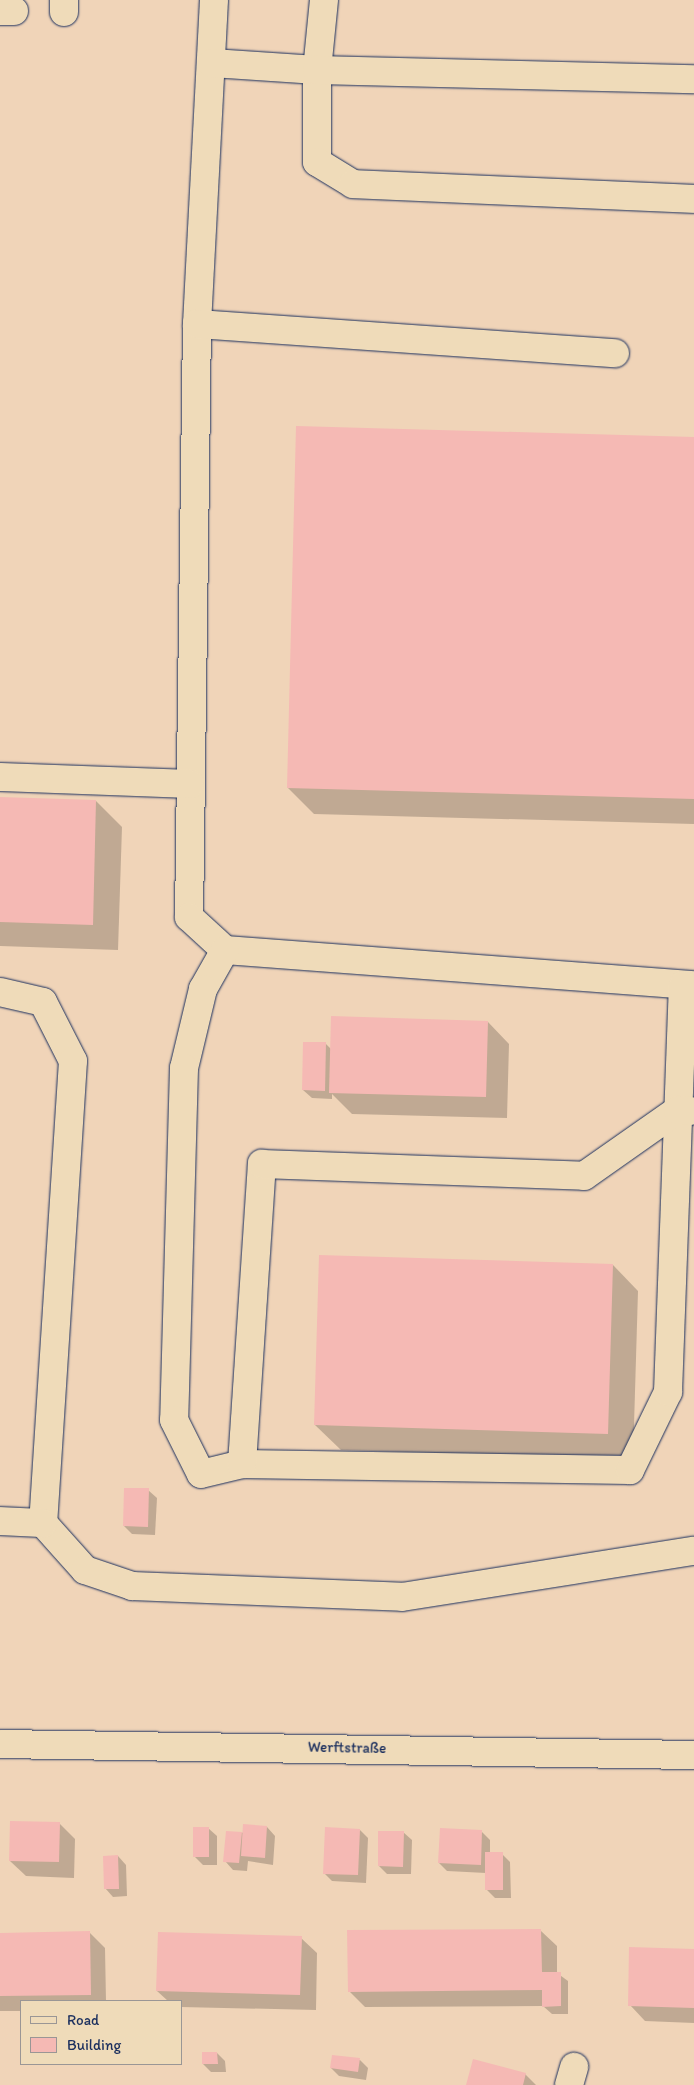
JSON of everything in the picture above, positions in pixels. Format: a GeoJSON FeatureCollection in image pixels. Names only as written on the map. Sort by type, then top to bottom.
{"type":"FeatureCollection","features":[{"type":"Feature","properties":{"kind":"main road"},"geometry":{"type":"LineString","coordinates":[[214,0],[197,324],[189,917],[226,950],[689,985],[686,1111],[668,1392],[630,1470],[242,1464],[201,1474],[174,1420],[184,1068],[203,989],[226,950]]}},
{"type":"Feature","properties":{"kind":"main road"},"geometry":{"type":"LineString","coordinates":[[324,0],[317,70],[317,162],[353,184],[694,199]]}},
{"type":"Feature","properties":{"kind":"main road"},"geometry":{"type":"LineString","coordinates":[[212,63],[317,70],[694,79]]}},
{"type":"Feature","properties":{"kind":"main road"},"geometry":{"type":"LineString","coordinates":[[197,324],[615,353]]}},
{"type":"Feature","properties":{"kind":"main road"},"geometry":{"type":"LineString","coordinates":[[0,777],[190,784]]}},
{"type":"Feature","properties":{"kind":"main road"},"geometry":{"type":"LineString","coordinates":[[0,992],[43,1002],[73,1061],[43,1523],[85,1570],[142,1586],[402,1597],[694,1551]]}},
{"type":"Feature","properties":{"kind":"main road"},"geometry":{"type":"LineString","coordinates":[[242,1464],[262,1164],[584,1176],[686,1111]]}},
{"type":"Feature","properties":{"kind":"main road"},"geometry":{"type":"LineString","coordinates":[[0,1521],[43,1523]]}},
{"type":"Feature","properties":{"kind":"main road","name":"Werftstraße"},"geometry":{"type":"LineString","coordinates":[[0,1744],[694,1755]]}},
{"type":"Feature","properties":{"kind":"building"},"geometry":{"type":"Polygon","coordinates":[[[296,426],[694,437],[694,799],[287,788],[296,426]]]}},
{"type":"Feature","properties":{"kind":"building"},"geometry":{"type":"Polygon","coordinates":[[[0,797],[96,800],[93,925],[0,922],[0,797]]]}},
{"type":"Feature","properties":{"kind":"building"},"geometry":{"type":"Polygon","coordinates":[[[331,1016],[488,1021],[486,1097],[329,1093],[331,1016]]]}},
{"type":"Feature","properties":{"kind":"building"},"geometry":{"type":"Polygon","coordinates":[[[303,1042],[326,1042],[325,1091],[302,1090],[303,1042]]]}},
{"type":"Feature","properties":{"kind":"building"},"geometry":{"type":"Polygon","coordinates":[[[319,1255],[613,1264],[608,1434],[314,1425],[319,1255]]]}},
{"type":"Feature","properties":{"kind":"building"},"geometry":{"type":"Polygon","coordinates":[[[124,1488],[149,1488],[148,1527],[123,1526],[124,1488]]]}},
{"type":"Feature","properties":{"kind":"building"},"geometry":{"type":"Polygon","coordinates":[[[10,1821],[60,1822],[59,1862],[9,1861],[10,1821]]]}},
{"type":"Feature","properties":{"kind":"building"},"geometry":{"type":"Polygon","coordinates":[[[243,1824],[267,1826],[265,1858],[241,1856],[243,1824]]]}},
{"type":"Feature","properties":{"kind":"building"},"geometry":{"type":"Polygon","coordinates":[[[193,1827],[209,1827],[209,1857],[193,1857],[193,1827]]]}},
{"type":"Feature","properties":{"kind":"building"},"geometry":{"type":"Polygon","coordinates":[[[325,1827],[360,1829],[358,1875],[323,1874],[325,1827]]]}},
{"type":"Feature","properties":{"kind":"building"},"geometry":{"type":"Polygon","coordinates":[[[440,1828],[482,1830],[481,1865],[438,1863],[440,1828]]]}},
{"type":"Feature","properties":{"kind":"building"},"geometry":{"type":"Polygon","coordinates":[[[226,1831],[242,1832],[239,1863],[223,1862],[226,1831]]]}},
{"type":"Feature","properties":{"kind":"building"},"geometry":{"type":"Polygon","coordinates":[[[378,1831],[404,1831],[403,1867],[378,1866],[378,1831]]]}},
{"type":"Feature","properties":{"kind":"building"},"geometry":{"type":"Polygon","coordinates":[[[485,1852],[503,1852],[503,1890],[485,1890],[485,1852]]]}},
{"type":"Feature","properties":{"kind":"building"},"geometry":{"type":"Polygon","coordinates":[[[118,1855],[119,1889],[104,1889],[103,1856],[118,1855]]]}},
{"type":"Feature","properties":{"kind":"building"},"geometry":{"type":"Polygon","coordinates":[[[541,1929],[542,1972],[561,1972],[561,2006],[542,2007],[542,1990],[348,1992],[347,1930],[541,1929]]]}},
{"type":"Feature","properties":{"kind":"building"},"geometry":{"type":"Polygon","coordinates":[[[90,1931],[91,1995],[0,1996],[0,1933],[90,1931]]]}},
{"type":"Feature","properties":{"kind":"building"},"geometry":{"type":"Polygon","coordinates":[[[158,1932],[302,1936],[300,1995],[156,1991],[158,1932]]]}},
{"type":"Feature","properties":{"kind":"building"},"geometry":{"type":"Polygon","coordinates":[[[629,1947],[694,1949],[694,2008],[628,2006],[629,1947]]]}},
{"type":"Feature","properties":{"kind":"building"},"geometry":{"type":"Polygon","coordinates":[[[202,2052],[217,2052],[218,2064],[202,2064],[202,2052]]]}},
{"type":"Feature","properties":{"kind":"building"},"geometry":{"type":"Polygon","coordinates":[[[332,2055],[360,2058],[358,2072],[330,2068],[332,2055]]]}},
{"type":"Feature","properties":{"kind":"building"},"geometry":{"type":"Polygon","coordinates":[[[473,2059],[526,2073],[523,2085],[466,2085],[473,2059]]]}}]}
